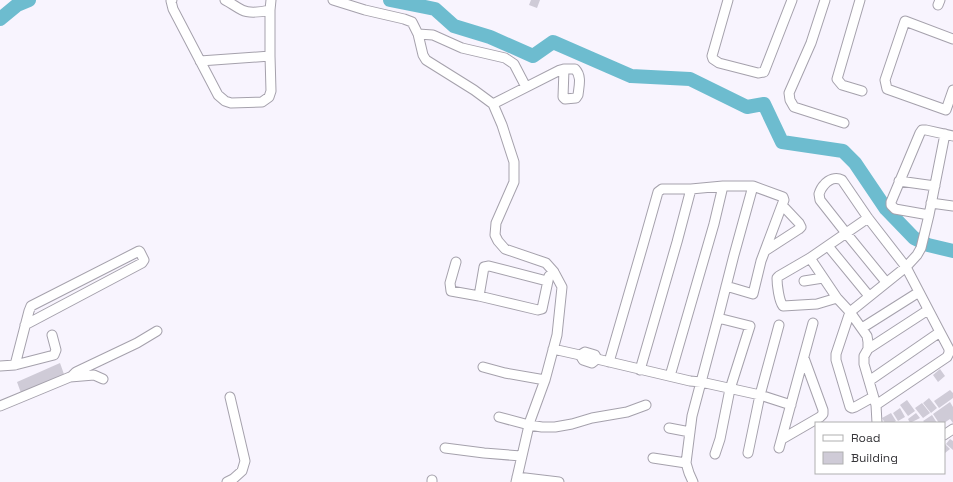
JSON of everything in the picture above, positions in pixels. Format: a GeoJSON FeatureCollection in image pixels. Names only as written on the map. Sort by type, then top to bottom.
{"type":"FeatureCollection","features":[{"type":"Feature","properties":{"kind":"street"},"geometry":{"type":"LineString","coordinates":[[172,0],[173,8],[218,95],[225,101],[231,103],[262,102],[269,97],[272,91],[270,56],[270,10],[272,0]]}},
{"type":"Feature","properties":{"kind":"street"},"geometry":{"type":"LineString","coordinates":[[225,0],[243,10],[255,12],[270,10]]}},
{"type":"Feature","properties":{"kind":"street"},"geometry":{"type":"LineString","coordinates":[[333,0],[412,22],[418,34],[423,55],[426,60],[474,90],[493,104],[502,125],[514,162],[514,182],[496,223],[495,235],[505,249],[546,263],[554,272],[562,287],[558,335],[545,380],[529,425],[516,480],[560,482]]}},
{"type":"Feature","properties":{"kind":"street"},"geometry":{"type":"LineString","coordinates":[[728,0],[712,59],[719,63],[758,73],[764,72],[792,0]]}},
{"type":"Feature","properties":{"kind":"street"},"geometry":{"type":"LineString","coordinates":[[825,0],[810,43],[789,93],[790,100],[794,107],[844,123]]}},
{"type":"Feature","properties":{"kind":"street"},"geometry":{"type":"LineString","coordinates":[[860,0],[837,79],[842,85],[862,91]]}},
{"type":"Feature","properties":{"kind":"street"},"geometry":{"type":"LineString","coordinates":[[952,37],[905,21],[885,80],[887,88],[946,110],[953,90]]}},
{"type":"Feature","properties":{"kind":"street"},"geometry":{"type":"LineString","coordinates":[[418,34],[433,35],[462,48],[505,58],[514,64],[526,87]]}},
{"type":"Feature","properties":{"kind":"street"},"geometry":{"type":"LineString","coordinates":[[200,61],[270,56]]}},
{"type":"Feature","properties":{"kind":"street"},"geometry":{"type":"LineString","coordinates":[[493,104],[564,69]]}},
{"type":"Feature","properties":{"kind":"street"},"geometry":{"type":"LineString","coordinates":[[886,282],[820,200],[819,194],[824,184],[833,179],[838,178],[842,180],[868,218],[906,267],[949,349],[947,357],[875,401],[852,408],[850,407],[836,360],[836,354],[850,312],[906,267],[921,248],[924,238],[935,186],[949,135],[922,130],[890,202],[895,209],[898,210],[929,214]]}},
{"type":"Feature","properties":{"kind":"street"},"geometry":{"type":"LineString","coordinates":[[899,181],[935,186]]}},
{"type":"Feature","properties":{"kind":"street"},"geometry":{"type":"LineString","coordinates":[[670,376],[714,224],[723,186]]}},
{"type":"Feature","properties":{"kind":"street"},"geometry":{"type":"LineString","coordinates":[[694,482],[686,463],[692,416],[753,186]]}},
{"type":"Feature","properties":{"kind":"street"},"geometry":{"type":"LineString","coordinates":[[609,362],[658,192],[662,189],[753,186],[783,197],[784,200],[761,261],[753,294],[726,286]]}},
{"type":"Feature","properties":{"kind":"street"},"geometry":{"type":"LineString","coordinates":[[640,370],[677,242],[690,189]]}},
{"type":"Feature","properties":{"kind":"street"},"geometry":{"type":"LineString","coordinates":[[931,203],[953,206]]}},
{"type":"Feature","properties":{"kind":"street"},"geometry":{"type":"LineString","coordinates":[[765,251],[801,227],[782,205]]}},
{"type":"Feature","properties":{"kind":"street"},"geometry":{"type":"LineString","coordinates":[[837,298],[817,304],[785,307],[781,304],[777,278],[810,258],[868,218]]}},
{"type":"Feature","properties":{"kind":"street"},"geometry":{"type":"LineString","coordinates":[[828,246],[869,296]]}},
{"type":"Feature","properties":{"kind":"street"},"geometry":{"type":"LineString","coordinates":[[15,365],[25,325],[29,310],[31,306],[139,251],[140,252],[144,260],[142,263],[25,325]]}},
{"type":"Feature","properties":{"kind":"street"},"geometry":{"type":"LineString","coordinates":[[810,258],[837,298],[862,328],[867,336],[868,350]]}},
{"type":"Feature","properties":{"kind":"street"},"geometry":{"type":"LineString","coordinates":[[456,262],[450,283],[451,291],[538,310],[542,309],[549,276],[554,272]]}},
{"type":"Feature","properties":{"kind":"street"},"geometry":{"type":"LineString","coordinates":[[479,296],[484,267],[489,266],[548,281]]}},
{"type":"Feature","properties":{"kind":"street"},"geometry":{"type":"LineString","coordinates":[[804,281],[823,278]]}},
{"type":"Feature","properties":{"kind":"street"},"geometry":{"type":"LineString","coordinates":[[862,328],[919,292]]}},
{"type":"Feature","properties":{"kind":"street"},"geometry":{"type":"LineString","coordinates":[[877,422],[875,401],[864,364],[864,356],[868,350],[928,310]]}},
{"type":"Feature","properties":{"kind":"street"},"geometry":{"type":"LineString","coordinates":[[715,454],[720,440],[730,389],[750,326],[718,318]]}},
{"type":"Feature","properties":{"kind":"street"},"geometry":{"type":"LineString","coordinates":[[779,448],[813,323]]}},
{"type":"Feature","properties":{"kind":"street"},"geometry":{"type":"LineString","coordinates":[[748,453],[760,395],[779,324]]}},
{"type":"Feature","properties":{"kind":"street"},"geometry":{"type":"LineString","coordinates":[[0,406],[70,377],[76,372],[138,343],[157,331]]}},
{"type":"Feature","properties":{"kind":"street"},"geometry":{"type":"LineString","coordinates":[[869,381],[940,332]]}},
{"type":"Feature","properties":{"kind":"street"},"geometry":{"type":"LineString","coordinates":[[0,366],[15,365],[54,354],[56,350],[52,335]]}},
{"type":"Feature","properties":{"kind":"street"},"geometry":{"type":"LineString","coordinates":[[553,349],[580,355],[583,360],[592,363],[598,360],[609,362],[690,381],[760,395],[791,405]]}},
{"type":"Feature","properties":{"kind":"street"},"geometry":{"type":"LineString","coordinates":[[782,439],[823,414],[823,410],[804,358]]}},
{"type":"Feature","properties":{"kind":"street"},"geometry":{"type":"LineString","coordinates":[[483,367],[505,373],[545,380]]}},
{"type":"Feature","properties":{"kind":"street"},"geometry":{"type":"LineString","coordinates":[[70,377],[94,375],[103,379]]}},
{"type":"Feature","properties":{"kind":"street"},"geometry":{"type":"LineString","coordinates":[[227,482],[242,472],[245,461],[230,397]]}},
{"type":"Feature","properties":{"kind":"street"},"geometry":{"type":"LineString","coordinates":[[499,417],[529,425],[555,427],[627,412],[646,405]]}},
{"type":"Feature","properties":{"kind":"street"},"geometry":{"type":"LineString","coordinates":[[669,428],[690,432]]}},
{"type":"Feature","properties":{"kind":"street"},"geometry":{"type":"LineString","coordinates":[[445,448],[522,456]]}},
{"type":"Feature","properties":{"kind":"street"},"geometry":{"type":"LineString","coordinates":[[653,458],[686,463]]}},
{"type":"Feature","properties":{"kind":"building"},"geometry":{"type":"Polygon","coordinates":[[[531,0],[540,0],[537,8],[529,5],[531,0]]]}},
{"type":"Feature","properties":{"kind":"building"},"geometry":{"type":"Polygon","coordinates":[[[60,363],[65,377],[21,393],[17,382],[60,363]]]}},
{"type":"Feature","properties":{"kind":"building"},"geometry":{"type":"Polygon","coordinates":[[[940,369],[945,376],[938,382],[933,375],[940,369]]]}},
{"type":"Feature","properties":{"kind":"building"},"geometry":{"type":"Polygon","coordinates":[[[950,390],[953,393],[953,398],[939,408],[934,401],[950,390]]]}},
{"type":"Feature","properties":{"kind":"building"},"geometry":{"type":"Polygon","coordinates":[[[929,398],[937,408],[931,413],[923,403],[929,398]]]}},
{"type":"Feature","properties":{"kind":"building"},"geometry":{"type":"Polygon","coordinates":[[[907,400],[915,411],[908,416],[900,405],[907,400]]]}},
{"type":"Feature","properties":{"kind":"building"},"geometry":{"type":"Polygon","coordinates":[[[950,402],[953,407],[953,423],[950,419],[945,422],[938,422],[933,414],[950,402]]]}},
{"type":"Feature","properties":{"kind":"building"},"geometry":{"type":"Polygon","coordinates":[[[922,403],[930,413],[923,418],[915,408],[922,403]]]}},
{"type":"Feature","properties":{"kind":"building"},"geometry":{"type":"Polygon","coordinates":[[[900,408],[905,417],[898,421],[893,413],[900,408]]]}},
{"type":"Feature","properties":{"kind":"building"},"geometry":{"type":"Polygon","coordinates":[[[891,413],[896,421],[884,422],[882,418],[891,413]]]}},
{"type":"Feature","properties":{"kind":"building"},"geometry":{"type":"Polygon","coordinates":[[[916,413],[920,418],[912,422],[910,422],[908,419],[916,413]]]}},
{"type":"Feature","properties":{"kind":"building"},"geometry":{"type":"Polygon","coordinates":[[[932,415],[936,422],[924,422],[923,421],[932,415]]]}},
{"type":"Feature","properties":{"kind":"building"},"geometry":{"type":"Polygon","coordinates":[[[950,439],[953,441],[953,450],[946,444],[950,439]]]}},
{"type":"Feature","properties":{"kind":"building"},"geometry":{"type":"Polygon","coordinates":[[[945,444],[950,449],[945,453],[945,444]]]}},
{"type":"Feature","properties":{"kind":"waterway"},"geometry":{"type":"LineString","coordinates":[[0,19],[17,5],[29,0]]}},
{"type":"Feature","properties":{"kind":"waterway"},"geometry":{"type":"LineString","coordinates":[[390,0],[435,9],[454,26],[490,37],[533,56],[553,42],[631,76],[690,79],[747,107],[764,104],[782,142],[843,151],[855,163],[886,209],[914,238],[928,245],[953,251]]}}]}
